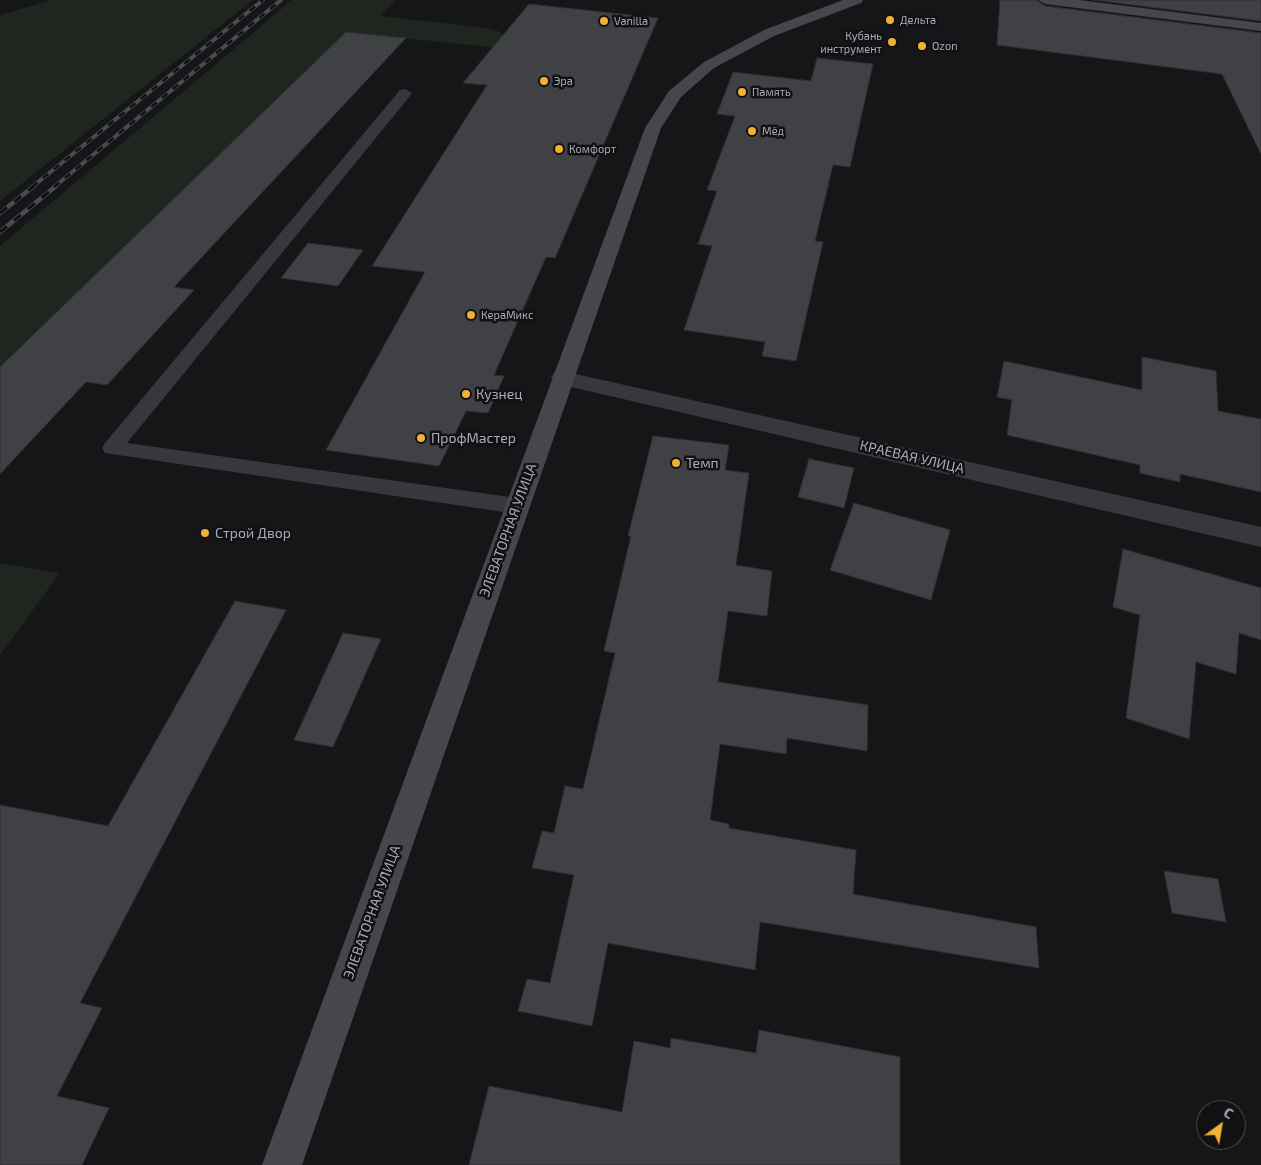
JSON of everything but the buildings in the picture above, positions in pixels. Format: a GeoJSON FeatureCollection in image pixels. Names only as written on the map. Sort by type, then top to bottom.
{"type":"FeatureCollection","features":[{"type":"Feature","properties":{"kind":"street","name":"ЭЛЕВАТОРНАЯ УЛИЦА"},"geometry":{"type":"LineString","coordinates":[[282,1165],[642,154],[657,121],[675,94],[709,65],[750,42],[856,0]]}},
{"type":"Feature","properties":{"kind":"street"},"geometry":{"type":"LineString","coordinates":[[1045,0],[1261,27]]}},
{"type":"Feature","properties":{"kind":"street","name":"КРАЕВАЯ УЛИЦА"},"geometry":{"type":"LineString","coordinates":[[562,378],[1261,537]]}},
{"type":"Feature","properties":{"kind":"lane"},"geometry":{"type":"LineString","coordinates":[[405,93],[112,448],[517,506]]}},
{"type":"Feature","properties":{"kind":"shaded area"},"geometry":{"type":"Polygon","coordinates":[[[52,0],[253,0],[0,201],[0,15],[52,0]]]}},
{"type":"Feature","properties":{"kind":"shaded area"},"geometry":{"type":"Polygon","coordinates":[[[292,0],[396,0],[380,16],[485,28],[498,31],[506,36],[499,48],[346,32],[0,367],[0,246],[292,0]]]}},
{"type":"Feature","properties":{"kind":"shaded area"},"geometry":{"type":"Polygon","coordinates":[[[0,563],[60,573],[0,655],[0,563]]]}},
{"type":"Feature","properties":{"kind":"railway"},"geometry":{"type":"LineString","coordinates":[[32,187],[263,0]]}},
{"type":"Feature","properties":{"kind":"railway"},"geometry":{"type":"LineString","coordinates":[[54,187],[281,0]]}},
{"type":"Feature","properties":{"kind":"railway"},"geometry":{"type":"LineString","coordinates":[[0,213],[34,186]]}},
{"type":"Feature","properties":{"kind":"railway"},"geometry":{"type":"LineString","coordinates":[[0,232],[56,186]]}},
{"type":"Feature","properties":{"kind":"place","name":"Дельта"},"geometry":{"type":"Point","coordinates":[890,20]}},
{"type":"Feature","properties":{"kind":"place","name":"Vanilla"},"geometry":{"type":"Point","coordinates":[604,21]}},
{"type":"Feature","properties":{"kind":"place","name":"Кубань инструмент"},"geometry":{"type":"Point","coordinates":[892,42]}},
{"type":"Feature","properties":{"kind":"place","name":"Ozon"},"geometry":{"type":"Point","coordinates":[922,46]}},
{"type":"Feature","properties":{"kind":"place","name":"Эра"},"geometry":{"type":"Point","coordinates":[544,81]}},
{"type":"Feature","properties":{"kind":"place","name":"Память"},"geometry":{"type":"Point","coordinates":[742,92]}},
{"type":"Feature","properties":{"kind":"place","name":"Мёд"},"geometry":{"type":"Point","coordinates":[752,131]}},
{"type":"Feature","properties":{"kind":"place","name":"Комфорт"},"geometry":{"type":"Point","coordinates":[559,149]}},
{"type":"Feature","properties":{"kind":"place","name":"КераМикс"},"geometry":{"type":"Point","coordinates":[471,315]}},
{"type":"Feature","properties":{"kind":"place","name":"Кузнец"},"geometry":{"type":"Point","coordinates":[466,394]}},
{"type":"Feature","properties":{"kind":"place","name":"ПрофМастер"},"geometry":{"type":"Point","coordinates":[421,438]}},
{"type":"Feature","properties":{"kind":"place","name":"Темп"},"geometry":{"type":"Point","coordinates":[676,463]}},
{"type":"Feature","properties":{"kind":"place","name":"Строй Двор"},"geometry":{"type":"Point","coordinates":[205,533]}}]}
